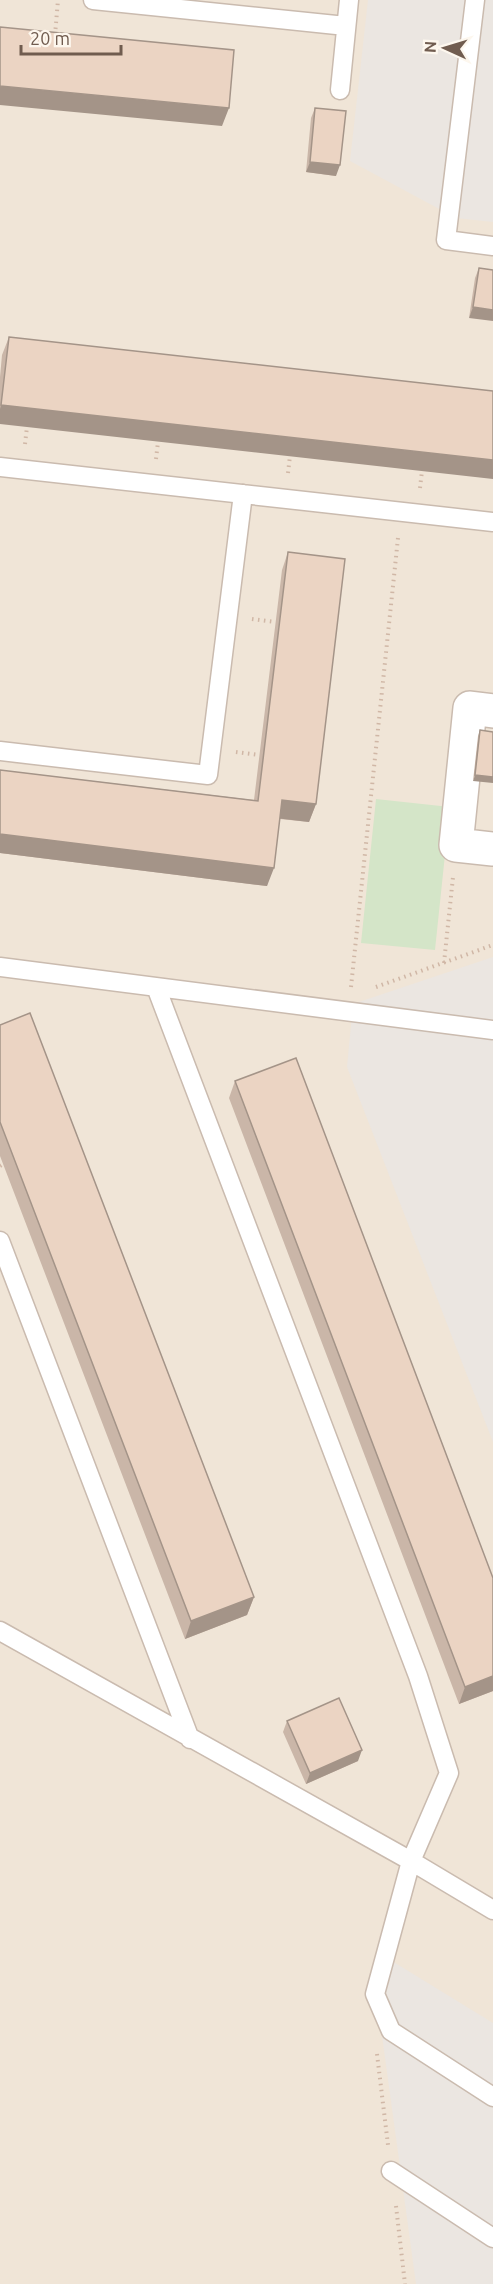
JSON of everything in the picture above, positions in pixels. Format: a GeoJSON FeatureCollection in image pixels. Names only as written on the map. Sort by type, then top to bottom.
{"type":"FeatureCollection","features":[{"type":"Feature","properties":{"kind":"street"},"geometry":{"type":"LineString","coordinates":[[493,711],[470,708],[456,845],[493,849]]}},
{"type":"Feature","properties":{"kind":"lane"},"geometry":{"type":"LineString","coordinates":[[93,0],[346,26]]}},
{"type":"Feature","properties":{"kind":"lane"},"geometry":{"type":"LineString","coordinates":[[340,90],[349,0]]}},
{"type":"Feature","properties":{"kind":"lane"},"geometry":{"type":"LineString","coordinates":[[475,0],[446,240],[493,246]]}},
{"type":"Feature","properties":{"kind":"lane"},"geometry":{"type":"LineString","coordinates":[[0,467],[493,522]]}},
{"type":"Feature","properties":{"kind":"lane"},"geometry":{"type":"LineString","coordinates":[[0,751],[208,775],[243,494]]}},
{"type":"Feature","properties":{"kind":"lane"},"geometry":{"type":"LineString","coordinates":[[0,967],[493,1030]]}},
{"type":"Feature","properties":{"kind":"lane"},"geometry":{"type":"LineString","coordinates":[[156,987],[414,1665],[449,1773],[411,1861],[375,1994],[391,2031],[493,2097]]}},
{"type":"Feature","properties":{"kind":"lane"},"geometry":{"type":"LineString","coordinates":[[0,1241],[190,1738]]}},
{"type":"Feature","properties":{"kind":"lane"},"geometry":{"type":"LineString","coordinates":[[0,1631],[411,1861],[493,1910]]}},
{"type":"Feature","properties":{"kind":"lane"},"geometry":{"type":"LineString","coordinates":[[391,2171],[493,2238]]}},
{"type":"Feature","properties":{"kind":"path"},"geometry":{"type":"LineString","coordinates":[[54,41],[58,0]]}},
{"type":"Feature","properties":{"kind":"path"},"geometry":{"type":"LineString","coordinates":[[319,1008],[350,996],[401,512]]}},
{"type":"Feature","properties":{"kind":"path"},"geometry":{"type":"LineString","coordinates":[[444,963],[456,845]]}},
{"type":"Feature","properties":{"kind":"path"},"geometry":{"type":"LineString","coordinates":[[371,989],[493,945]]}},
{"type":"Feature","properties":{"kind":"path"},"geometry":{"type":"LineString","coordinates":[[376,2044],[405,2284]]}},
{"type":"Feature","properties":{"kind":"shaded area"},"geometry":{"type":"Polygon","coordinates":[[[0,0],[493,0],[493,2284],[0,2284],[0,0]]]}},
{"type":"Feature","properties":{"kind":"shaded area"},"geometry":{"type":"Polygon","coordinates":[[[368,0],[493,0],[493,222],[456,218],[350,161],[368,0]]]}},
{"type":"Feature","properties":{"kind":"shaded area"},"geometry":{"type":"Polygon","coordinates":[[[493,957],[493,1442],[347,1067],[353,1004],[493,957]]]}},
{"type":"Feature","properties":{"kind":"shaded area"},"geometry":{"type":"Polygon","coordinates":[[[392,1961],[493,2023],[493,2284],[416,2284],[380,2021],[392,1961]]]}},
{"type":"Feature","properties":{"kind":"green space"},"geometry":{"type":"Polygon","coordinates":[[[376,799],[450,807],[435,950],[361,943],[376,799]]]}},
{"type":"Feature","properties":{"kind":"building"},"geometry":{"type":"Polygon","coordinates":[[[0,27],[234,50],[229,108],[0,86],[0,27]]]}},
{"type":"Feature","properties":{"kind":"building"},"geometry":{"type":"Polygon","coordinates":[[[315,108],[346,111],[340,165],[310,162],[315,108]]]}},
{"type":"Feature","properties":{"kind":"building"},"geometry":{"type":"Polygon","coordinates":[[[479,268],[493,270],[493,310],[473,307],[479,268]]]}},
{"type":"Feature","properties":{"kind":"building"},"geometry":{"type":"Polygon","coordinates":[[[9,337],[493,391],[493,460],[1,405],[9,337]]]}},
{"type":"Feature","properties":{"kind":"building"},"geometry":{"type":"Polygon","coordinates":[[[288,552],[345,559],[316,804],[282,800],[274,868],[0,834],[0,770],[258,801],[288,552]]]}},
{"type":"Feature","properties":{"kind":"building"},"geometry":{"type":"Polygon","coordinates":[[[480,730],[493,732],[493,777],[475,775],[480,730]]]}},
{"type":"Feature","properties":{"kind":"building"},"geometry":{"type":"Polygon","coordinates":[[[30,1013],[254,1597],[191,1621],[0,1122],[0,1025],[30,1013]]]}},
{"type":"Feature","properties":{"kind":"building"},"geometry":{"type":"Polygon","coordinates":[[[296,1058],[493,1578],[493,1676],[465,1687],[235,1081],[296,1058]]]}},
{"type":"Feature","properties":{"kind":"building"},"geometry":{"type":"Polygon","coordinates":[[[339,1698],[362,1750],[310,1773],[287,1721],[339,1698]]]}}]}
